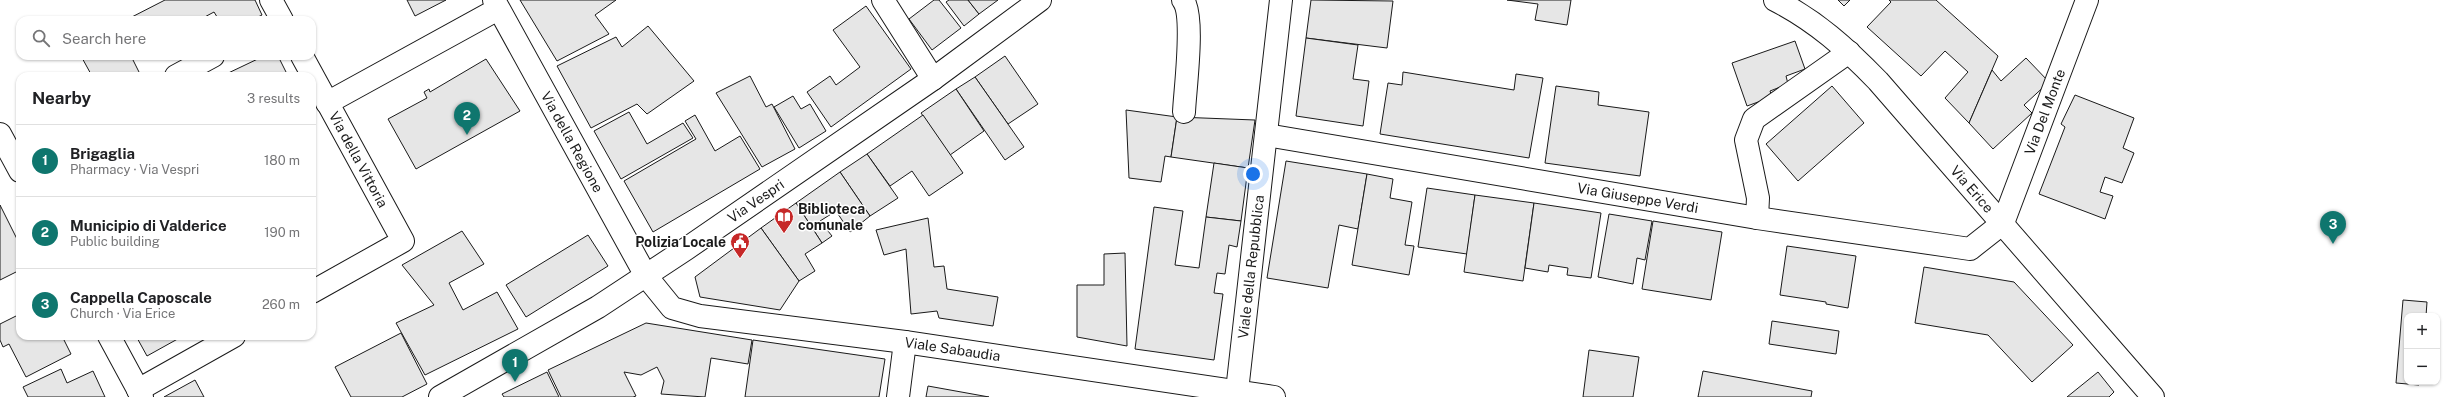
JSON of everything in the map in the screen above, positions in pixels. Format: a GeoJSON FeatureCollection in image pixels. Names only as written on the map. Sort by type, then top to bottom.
{"type":"FeatureCollection","features":[{"type":"Feature","properties":{"kind":"street"},"geometry":{"type":"LineString","coordinates":[[271,0],[279,16]]}},
{"type":"Feature","properties":{"kind":"street"},"geometry":{"type":"LineString","coordinates":[[883,0],[933,80]]}},
{"type":"Feature","properties":{"kind":"street","name":"Via Vespri"},"geometry":{"type":"LineString","coordinates":[[440,397],[598,307],[646,276],[933,80],[1040,0]]}},
{"type":"Feature","properties":{"kind":"street"},"geometry":{"type":"LineString","coordinates":[[1183,0],[1186,5],[1189,29],[1184,112]]}},
{"type":"Feature","properties":{"kind":"street","name":"Viale della Repubblica"},"geometry":{"type":"LineString","coordinates":[[1237,391],[1281,0]]}},
{"type":"Feature","properties":{"kind":"street","name":"Via Erice"},"geometry":{"type":"LineString","coordinates":[[1775,0],[1793,9],[1839,41],[1878,81],[2153,397]]}},
{"type":"Feature","properties":{"kind":"street","name":"Via Del Monte"},"geometry":{"type":"LineString","coordinates":[[2003,223],[2087,0]]}},
{"type":"Feature","properties":{"kind":"street","name":"Via della Regione"},"geometry":{"type":"LineString","coordinates":[[327,103],[496,4],[646,276]]}},
{"type":"Feature","properties":{"kind":"street"},"geometry":{"type":"LineString","coordinates":[[1757,218],[1758,198],[1746,140],[1754,119],[1849,52]]}},
{"type":"Feature","properties":{"kind":"street"},"geometry":{"type":"LineString","coordinates":[[183,72],[206,60]]}},
{"type":"Feature","properties":{"kind":"street","name":"Via della Vittoria"},"geometry":{"type":"LineString","coordinates":[[304,60],[311,72]]}},
{"type":"Feature","properties":{"kind":"street","name":"Via della Vittoria"},"geometry":{"type":"LineString","coordinates":[[316,82],[403,241],[316,290]]}},
{"type":"Feature","properties":{"kind":"street"},"geometry":{"type":"LineString","coordinates":[[0,134],[14,166]]}},
{"type":"Feature","properties":{"kind":"street","name":"Via Giuseppe Verdi"},"geometry":{"type":"LineString","coordinates":[[1266,136],[1757,218],[1970,249],[2003,223]]}},
{"type":"Feature","properties":{"kind":"street","name":"Viale Sabaudia"},"geometry":{"type":"LineString","coordinates":[[646,276],[672,308],[700,316],[905,342],[1186,390],[1237,391],[1274,397]]}},
{"type":"Feature","properties":{"kind":"street"},"geometry":{"type":"LineString","coordinates":[[111,340],[140,393],[227,340]]}},
{"type":"Feature","properties":{"kind":"street"},"geometry":{"type":"LineString","coordinates":[[898,397],[905,342]]}},
{"type":"Feature","properties":{"kind":"building"},"geometry":{"type":"Polygon","coordinates":[[[165,0],[255,0],[262,15],[216,16],[214,12],[206,16],[134,16],[165,0]]]}},
{"type":"Feature","properties":{"kind":"building"},"geometry":{"type":"Polygon","coordinates":[[[407,0],[446,0],[415,16],[407,0]]]}},
{"type":"Feature","properties":{"kind":"building"},"geometry":{"type":"Polygon","coordinates":[[[520,0],[616,0],[595,15],[609,34],[557,61],[520,0]]]}},
{"type":"Feature","properties":{"kind":"building"},"geometry":{"type":"Polygon","coordinates":[[[934,0],[939,0],[961,28],[932,50],[909,19],[934,0]]]}},
{"type":"Feature","properties":{"kind":"building"},"geometry":{"type":"Polygon","coordinates":[[[949,0],[968,0],[979,14],[964,26],[946,2],[949,0]]]}},
{"type":"Feature","properties":{"kind":"building"},"geometry":{"type":"Polygon","coordinates":[[[968,0],[998,0],[979,14],[968,0]]]}},
{"type":"Feature","properties":{"kind":"building"},"geometry":{"type":"Polygon","coordinates":[[[1311,0],[1393,1],[1387,48],[1306,38],[1311,0]]]}},
{"type":"Feature","properties":{"kind":"building"},"geometry":{"type":"Polygon","coordinates":[[[1507,0],[1571,0],[1567,25],[1535,20],[1538,4],[1507,0]]]}},
{"type":"Feature","properties":{"kind":"building"},"geometry":{"type":"Polygon","coordinates":[[[1838,0],[1850,0],[1844,6],[1838,0]]]}},
{"type":"Feature","properties":{"kind":"building"},"geometry":{"type":"Polygon","coordinates":[[[1889,0],[1936,0],[1998,56],[1969,123],[1945,98],[1968,72],[1945,51],[1921,76],[1867,27],[1891,2],[1889,0]]]}},
{"type":"Feature","properties":{"kind":"building"},"geometry":{"type":"Polygon","coordinates":[[[866,6],[911,69],[831,127],[807,92],[830,76],[836,85],[860,67],[833,30],[866,6]]]}},
{"type":"Feature","properties":{"kind":"building"},"geometry":{"type":"Polygon","coordinates":[[[648,26],[694,81],[647,114],[637,104],[591,128],[557,66],[616,37],[622,47],[648,26]]]}},
{"type":"Feature","properties":{"kind":"building"},"geometry":{"type":"Polygon","coordinates":[[[1306,38],[1358,45],[1353,79],[1369,81],[1363,126],[1296,116],[1306,38]]]}},
{"type":"Feature","properties":{"kind":"building"},"geometry":{"type":"Polygon","coordinates":[[[1795,41],[1805,69],[1786,76],[1788,84],[1770,91],[1772,97],[1747,106],[1732,63],[1795,41]]]}},
{"type":"Feature","properties":{"kind":"building"},"geometry":{"type":"Polygon","coordinates":[[[1005,56],[1038,104],[1008,124],[975,77],[1005,56]]]}},
{"type":"Feature","properties":{"kind":"building"},"geometry":{"type":"Polygon","coordinates":[[[2026,58],[2049,82],[2024,105],[2032,113],[1993,149],[1969,123],[1992,70],[2001,81],[2026,58]]]}},
{"type":"Feature","properties":{"kind":"building"},"geometry":{"type":"Polygon","coordinates":[[[486,59],[520,111],[416,169],[388,119],[427,98],[424,92],[429,89],[430,92],[486,59]]]}},
{"type":"Feature","properties":{"kind":"building"},"geometry":{"type":"Polygon","coordinates":[[[83,60],[133,60],[139,72],[90,72],[83,60]]]}},
{"type":"Feature","properties":{"kind":"building"},"geometry":{"type":"Polygon","coordinates":[[[256,60],[280,60],[286,72],[230,72],[256,60]]]}},
{"type":"Feature","properties":{"kind":"building"},"geometry":{"type":"Polygon","coordinates":[[[1403,72],[1514,90],[1516,74],[1543,78],[1529,158],[1380,134],[1388,83],[1402,85],[1403,72]]]}},
{"type":"Feature","properties":{"kind":"building"},"geometry":{"type":"Polygon","coordinates":[[[750,76],[766,107],[772,104],[795,149],[762,167],[716,93],[750,76]]]}},
{"type":"Feature","properties":{"kind":"building"},"geometry":{"type":"Polygon","coordinates":[[[975,77],[1024,147],[1005,160],[956,89],[975,77]]]}},
{"type":"Feature","properties":{"kind":"building"},"geometry":{"type":"Polygon","coordinates":[[[1556,86],[1599,92],[1598,105],[1649,112],[1640,176],[1545,163],[1556,86]]]}},
{"type":"Feature","properties":{"kind":"building"},"geometry":{"type":"Polygon","coordinates":[[[1832,86],[1864,123],[1798,181],[1766,144],[1832,86]]]}},
{"type":"Feature","properties":{"kind":"building"},"geometry":{"type":"Polygon","coordinates":[[[956,89],[984,131],[950,155],[921,113],[956,89]]]}},
{"type":"Feature","properties":{"kind":"building"},"geometry":{"type":"Polygon","coordinates":[[[2075,95],[2134,118],[2123,148],[2134,153],[2122,183],[2105,177],[2100,192],[2113,196],[2105,219],[2039,194],[2065,127],[2061,124],[2075,95]]]}},
{"type":"Feature","properties":{"kind":"building"},"geometry":{"type":"Polygon","coordinates":[[[793,96],[801,109],[810,104],[826,131],[799,148],[774,107],[793,96]]]}},
{"type":"Feature","properties":{"kind":"building"},"geometry":{"type":"Polygon","coordinates":[[[1126,110],[1177,117],[1171,157],[1165,156],[1161,182],[1129,178],[1126,110]]]}},
{"type":"Feature","properties":{"kind":"building"},"geometry":{"type":"Polygon","coordinates":[[[629,112],[647,144],[683,123],[693,138],[621,179],[594,131],[629,112]]]}},
{"type":"Feature","properties":{"kind":"building"},"geometry":{"type":"Polygon","coordinates":[[[695,115],[715,151],[740,136],[760,169],[653,232],[624,181],[696,139],[685,121],[695,115]]]}},
{"type":"Feature","properties":{"kind":"building"},"geometry":{"type":"Polygon","coordinates":[[[923,115],[963,173],[929,196],[912,171],[890,186],[867,154],[923,115]]]}},
{"type":"Feature","properties":{"kind":"building"},"geometry":{"type":"Polygon","coordinates":[[[1177,117],[1255,120],[1248,168],[1171,157],[1177,117]]]}},
{"type":"Feature","properties":{"kind":"building"},"geometry":{"type":"Polygon","coordinates":[[[867,154],[898,198],[870,216],[840,172],[867,154]]]}},
{"type":"Feature","properties":{"kind":"building"},"geometry":{"type":"Polygon","coordinates":[[[1286,161],[1367,174],[1358,229],[1339,225],[1328,288],[1267,278],[1286,161]]]}},
{"type":"Feature","properties":{"kind":"building"},"geometry":{"type":"Polygon","coordinates":[[[1214,163],[1248,168],[1241,221],[1206,217],[1214,163]]]}},
{"type":"Feature","properties":{"kind":"building"},"geometry":{"type":"Polygon","coordinates":[[[840,172],[870,216],[850,232],[836,211],[820,221],[832,236],[822,243],[796,203],[840,172]]]}},
{"type":"Feature","properties":{"kind":"building"},"geometry":{"type":"Polygon","coordinates":[[[1367,174],[1393,179],[1390,198],[1412,202],[1405,245],[1414,246],[1409,275],[1352,265],[1367,174]]]}},
{"type":"Feature","properties":{"kind":"building"},"geometry":{"type":"Polygon","coordinates":[[[1427,188],[1475,195],[1467,254],[1418,247],[1427,188]]]}},
{"type":"Feature","properties":{"kind":"building"},"geometry":{"type":"Polygon","coordinates":[[[1475,195],[1534,203],[1523,281],[1464,272],[1475,195]]]}},
{"type":"Feature","properties":{"kind":"building"},"geometry":{"type":"Polygon","coordinates":[[[796,203],[822,243],[805,254],[815,271],[799,281],[761,228],[796,203]]]}},
{"type":"Feature","properties":{"kind":"building"},"geometry":{"type":"Polygon","coordinates":[[[1534,203],[1601,213],[1591,278],[1567,275],[1568,268],[1549,265],[1548,272],[1525,268],[1534,203]]]}},
{"type":"Feature","properties":{"kind":"building"},"geometry":{"type":"Polygon","coordinates":[[[0,205],[16,237],[16,272],[0,280],[0,205]]]}},
{"type":"Feature","properties":{"kind":"building"},"geometry":{"type":"Polygon","coordinates":[[[1154,207],[1183,211],[1175,265],[1199,268],[1206,217],[1241,221],[1237,247],[1229,245],[1225,274],[1217,273],[1214,293],[1223,294],[1214,360],[1135,349],[1154,207]]]}},
{"type":"Feature","properties":{"kind":"building"},"geometry":{"type":"Polygon","coordinates":[[[1609,214],[1652,221],[1645,260],[1637,258],[1633,284],[1598,277],[1609,214]]]}},
{"type":"Feature","properties":{"kind":"building"},"geometry":{"type":"Polygon","coordinates":[[[928,218],[934,267],[944,266],[947,289],[998,297],[993,326],[939,318],[937,311],[911,314],[906,249],[884,255],[876,230],[928,218]]]}},
{"type":"Feature","properties":{"kind":"building"},"geometry":{"type":"Polygon","coordinates":[[[1653,221],[1722,232],[1711,300],[1642,289],[1653,221]]]}},
{"type":"Feature","properties":{"kind":"building"},"geometry":{"type":"Polygon","coordinates":[[[761,228],[799,281],[780,310],[700,297],[695,277],[761,228]]]}},
{"type":"Feature","properties":{"kind":"building"},"geometry":{"type":"Polygon","coordinates":[[[462,231],[484,264],[449,283],[463,310],[497,292],[518,329],[425,375],[396,323],[434,305],[402,265],[462,231]]]}},
{"type":"Feature","properties":{"kind":"building"},"geometry":{"type":"Polygon","coordinates":[[[588,235],[608,266],[526,317],[506,285],[588,235]]]}},
{"type":"Feature","properties":{"kind":"building"},"geometry":{"type":"Polygon","coordinates":[[[1787,246],[1856,256],[1848,308],[1826,304],[1826,302],[1780,295],[1787,246]]]}},
{"type":"Feature","properties":{"kind":"building"},"geometry":{"type":"Polygon","coordinates":[[[1125,253],[1127,346],[1077,337],[1077,285],[1104,285],[1104,254],[1125,253]]]}},
{"type":"Feature","properties":{"kind":"building"},"geometry":{"type":"Polygon","coordinates":[[[1924,267],[2014,282],[2073,345],[2032,382],[1988,335],[1915,323],[1924,267]]]}},
{"type":"Feature","properties":{"kind":"building"},"geometry":{"type":"Polygon","coordinates":[[[2403,300],[2427,302],[2426,313],[2404,313],[2404,384],[2396,383],[2403,300]]]}},
{"type":"Feature","properties":{"kind":"building"},"geometry":{"type":"Polygon","coordinates":[[[16,316],[16,340],[64,340],[71,354],[26,377],[9,344],[3,347],[0,340],[0,324],[16,316]]]}},
{"type":"Feature","properties":{"kind":"building"},"geometry":{"type":"Polygon","coordinates":[[[1772,321],[1839,331],[1836,354],[1769,344],[1772,321]]]}},
{"type":"Feature","properties":{"kind":"building"},"geometry":{"type":"Polygon","coordinates":[[[646,323],[752,340],[748,364],[711,358],[705,397],[661,394],[664,381],[657,367],[641,375],[624,372],[636,396],[633,397],[561,397],[548,370],[646,323]]]}},
{"type":"Feature","properties":{"kind":"building"},"geometry":{"type":"Polygon","coordinates":[[[401,333],[427,384],[402,397],[351,397],[335,367],[401,333]]]}},
{"type":"Feature","properties":{"kind":"building"},"geometry":{"type":"Polygon","coordinates":[[[138,340],[176,340],[147,356],[138,340]]]}},
{"type":"Feature","properties":{"kind":"building"},"geometry":{"type":"Polygon","coordinates":[[[753,340],[885,359],[879,397],[745,397],[753,340]]]}},
{"type":"Feature","properties":{"kind":"building"},"geometry":{"type":"Polygon","coordinates":[[[1589,350],[1639,357],[1633,397],[1583,397],[1589,350]]]}},
{"type":"Feature","properties":{"kind":"building"},"geometry":{"type":"Polygon","coordinates":[[[61,369],[67,383],[93,371],[105,397],[28,397],[23,387],[61,369]]]}},
{"type":"Feature","properties":{"kind":"building"},"geometry":{"type":"Polygon","coordinates":[[[1703,371],[1812,391],[1811,397],[1698,397],[1703,371]]]}},
{"type":"Feature","properties":{"kind":"building"},"geometry":{"type":"Polygon","coordinates":[[[547,372],[559,397],[504,397],[502,394],[547,372]]]}},
{"type":"Feature","properties":{"kind":"building"},"geometry":{"type":"Polygon","coordinates":[[[2098,372],[2114,392],[2109,397],[2067,397],[2098,372]]]}},
{"type":"Feature","properties":{"kind":"building"},"geometry":{"type":"Polygon","coordinates":[[[195,380],[204,397],[164,397],[195,380]]]}},
{"type":"Feature","properties":{"kind":"building"},"geometry":{"type":"Polygon","coordinates":[[[928,386],[989,397],[926,397],[928,386]]]}},
{"type":"Feature","properties":{"kind":"place","name":"Municipio di Valderice"},"geometry":{"type":"Point","coordinates":[467,135]}},
{"type":"Feature","properties":{"kind":"place","name":"Biblioteca comunale"},"geometry":{"type":"Point","coordinates":[784,234]}},
{"type":"Feature","properties":{"kind":"place","name":"Cappella Caposcale"},"geometry":{"type":"Point","coordinates":[2333,244]}},
{"type":"Feature","properties":{"kind":"place","name":"Polizia Locale"},"geometry":{"type":"Point","coordinates":[740,259]}},
{"type":"Feature","properties":{"kind":"place","name":"Brigaglia"},"geometry":{"type":"Point","coordinates":[515,382]}}]}
